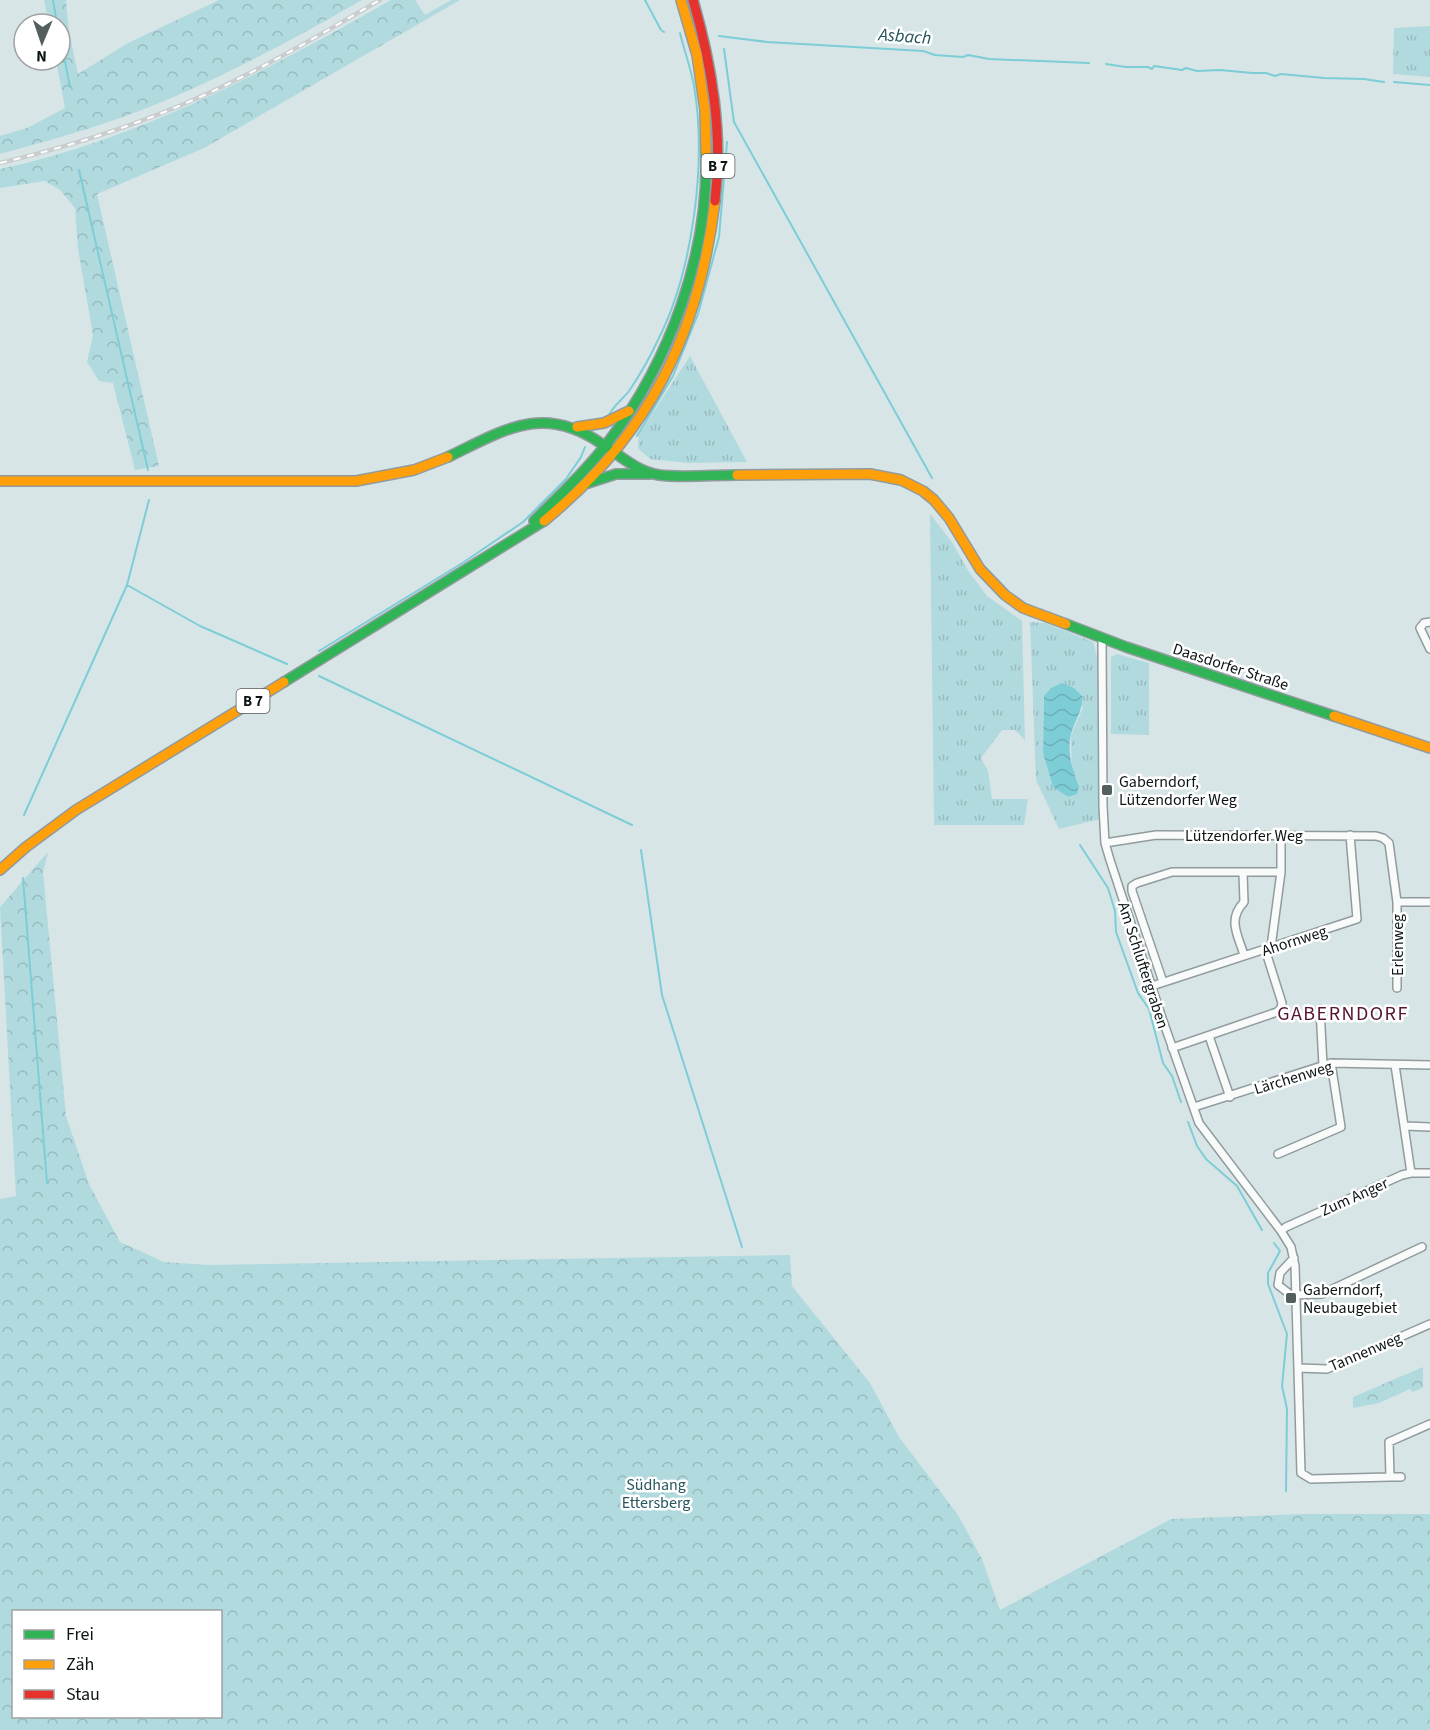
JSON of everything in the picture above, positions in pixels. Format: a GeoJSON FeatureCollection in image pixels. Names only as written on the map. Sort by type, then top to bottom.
{"type":"FeatureCollection","features":[{"type":"Feature","properties":{"kind":"main road","name":"B 7"},"geometry":{"type":"LineString","coordinates":[[512,541],[570,485],[606,445],[631,410],[656,366],[686,292],[701,232],[708,162],[703,95],[697,56],[681,0]]}},
{"type":"Feature","properties":{"kind":"main road","name":"B 7"},"geometry":{"type":"LineString","coordinates":[[0,870],[26,847],[76,810],[549,517],[583,485],[639,420],[668,372],[688,321],[712,235],[718,163],[715,95],[708,51],[693,0]]}},
{"type":"Feature","properties":{"kind":"main road"},"geometry":{"type":"LineString","coordinates":[[574,428],[604,423],[631,410]]}},
{"type":"Feature","properties":{"kind":"main road"},"geometry":{"type":"LineString","coordinates":[[0,481],[356,481],[391,476],[434,464],[497,430],[517,425],[547,423],[574,428],[652,474]]}},
{"type":"Feature","properties":{"kind":"main road","name":"Daasdorfer Straße"},"geometry":{"type":"LineString","coordinates":[[583,485],[616,474],[687,476],[870,474],[901,480],[923,491],[934,500],[949,518],[980,569],[1005,595],[1023,608],[1102,639],[1430,748]]}},
{"type":"Feature","properties":{"kind":"street"},"geometry":{"type":"LineString","coordinates":[[1430,622],[1420,628],[1430,649]]}},
{"type":"Feature","properties":{"kind":"street","name":"Am Schluftergraben"},"geometry":{"type":"LineString","coordinates":[[1102,639],[1105,843],[1199,1123],[1291,1247],[1294,1258],[1301,1473],[1311,1479],[1390,1477]]}},
{"type":"Feature","properties":{"kind":"street","name":"Lützendorfer Weg"},"geometry":{"type":"LineString","coordinates":[[1105,843],[1156,835],[1350,835],[1383,838]]}},
{"type":"Feature","properties":{"kind":"street"},"geometry":{"type":"LineString","coordinates":[[1172,1048],[1277,1012],[1281,1008],[1282,1003],[1268,948],[1281,872],[1281,835]]}},
{"type":"Feature","properties":{"kind":"street","name":"Ahornweg"},"geometry":{"type":"LineString","coordinates":[[1152,986],[1357,919],[1350,835]]}},
{"type":"Feature","properties":{"kind":"street","name":"Erlenweg"},"geometry":{"type":"LineString","coordinates":[[1383,838],[1389,843],[1391,849],[1397,902],[1397,988]]}},
{"type":"Feature","properties":{"kind":"street"},"geometry":{"type":"LineString","coordinates":[[1163,982],[1132,886],[1172,872],[1281,872]]}},
{"type":"Feature","properties":{"kind":"street"},"geometry":{"type":"LineString","coordinates":[[1243,873],[1244,902],[1235,912],[1234,921],[1244,956]]}},
{"type":"Feature","properties":{"kind":"street"},"geometry":{"type":"LineString","coordinates":[[1397,902],[1430,902]]}},
{"type":"Feature","properties":{"kind":"street"},"geometry":{"type":"LineString","coordinates":[[1278,1154],[1341,1127],[1327,1064],[1320,1009]]}},
{"type":"Feature","properties":{"kind":"street"},"geometry":{"type":"LineString","coordinates":[[1209,1036],[1230,1097]]}},
{"type":"Feature","properties":{"kind":"street","name":"Lärchenweg"},"geometry":{"type":"LineString","coordinates":[[1194,1107],[1327,1064],[1430,1065]]}},
{"type":"Feature","properties":{"kind":"street"},"geometry":{"type":"LineString","coordinates":[[1395,1065],[1412,1173]]}},
{"type":"Feature","properties":{"kind":"street"},"geometry":{"type":"LineString","coordinates":[[1405,1126],[1430,1127]]}},
{"type":"Feature","properties":{"kind":"street","name":"Zum Anger"},"geometry":{"type":"LineString","coordinates":[[1281,1231],[1391,1180],[1412,1173],[1430,1173]]}},
{"type":"Feature","properties":{"kind":"street"},"geometry":{"type":"LineString","coordinates":[[1294,1258],[1280,1273],[1278,1285],[1285,1292],[1295,1296],[1322,1294],[1422,1247]]}},
{"type":"Feature","properties":{"kind":"street","name":"Tannenweg"},"geometry":{"type":"LineString","coordinates":[[1298,1368],[1326,1369],[1430,1324]]}},
{"type":"Feature","properties":{"kind":"street"},"geometry":{"type":"LineString","coordinates":[[1401,1477],[1390,1477],[1389,1442],[1430,1424]]}},
{"type":"Feature","properties":{"kind":"green space"},"geometry":{"type":"Polygon","coordinates":[[[44,0],[66,0],[67,12],[46,12],[44,0]]]}},
{"type":"Feature","properties":{"kind":"green space"},"geometry":{"type":"Polygon","coordinates":[[[219,0],[362,0],[274,48],[185,92],[108,122],[0,154],[0,136],[27,128],[65,108],[58,72],[72,72],[72,46],[78,74],[128,43],[219,0]]]}},
{"type":"Feature","properties":{"kind":"green space"},"geometry":{"type":"Polygon","coordinates":[[[391,0],[415,0],[425,15],[451,0],[460,0],[204,148],[97,194],[159,466],[135,470],[113,383],[99,381],[87,362],[93,335],[78,249],[75,208],[60,190],[45,181],[0,188],[0,169],[103,140],[202,100],[297,52],[391,0]]]}},
{"type":"Feature","properties":{"kind":"green space"},"geometry":{"type":"Polygon","coordinates":[[[1430,26],[1430,77],[1393,74],[1394,28],[1430,26]]]}},
{"type":"Feature","properties":{"kind":"green space"},"geometry":{"type":"Polygon","coordinates":[[[690,356],[747,462],[688,463],[650,459],[638,448],[639,434],[690,356]]]}},
{"type":"Feature","properties":{"kind":"green space"},"geometry":{"type":"Polygon","coordinates":[[[930,514],[952,542],[969,572],[987,596],[1022,621],[1025,740],[1015,730],[1002,730],[981,758],[988,771],[992,799],[1028,799],[1024,825],[934,825],[930,514]]]}},
{"type":"Feature","properties":{"kind":"green space"},"geometry":{"type":"Polygon","coordinates":[[[1030,622],[1045,623],[1093,642],[1098,660],[1100,819],[1059,829],[1036,780],[1030,622]],[[1044,696],[1043,753],[1053,787],[1068,797],[1077,794],[1079,786],[1072,770],[1071,736],[1083,707],[1044,696]]]}},
{"type":"Feature","properties":{"kind":"green space"},"geometry":{"type":"Polygon","coordinates":[[[1117,654],[1149,663],[1149,735],[1111,734],[1111,657],[1117,654]]]}},
{"type":"Feature","properties":{"kind":"green space","name":"Südhang Ettersberg"},"geometry":{"type":"Polygon","coordinates":[[[48,852],[43,872],[66,1116],[89,1184],[120,1242],[164,1262],[208,1265],[790,1255],[792,1286],[870,1383],[899,1437],[958,1515],[982,1559],[1000,1610],[1171,1519],[1303,1514],[1430,1514],[1430,1730],[0,1730],[0,1199],[16,1196],[0,907],[48,852]]]}},
{"type":"Feature","properties":{"kind":"green space"},"geometry":{"type":"Polygon","coordinates":[[[1423,1367],[1423,1388],[1412,1392],[1410,1389],[1379,1403],[1353,1408],[1353,1397],[1423,1367]]]}},
{"type":"Feature","properties":{"kind":"water"},"geometry":{"type":"Polygon","coordinates":[[[1062,683],[1074,688],[1082,696],[1081,706],[1071,734],[1070,747],[1072,767],[1079,786],[1077,794],[1068,797],[1053,787],[1043,753],[1044,696],[1051,688],[1062,683]]]}},
{"type":"Feature","properties":{"kind":"waterway"},"geometry":{"type":"LineString","coordinates":[[53,0],[55,12]]}},
{"type":"Feature","properties":{"kind":"waterway","name":"Asbach"},"geometry":{"type":"LineString","coordinates":[[645,0],[664,32]]}},
{"type":"Feature","properties":{"kind":"waterway"},"geometry":{"type":"LineString","coordinates":[[609,415],[633,385],[658,340],[680,282],[688,249],[698,182],[698,116],[693,79],[680,33]]}},
{"type":"Feature","properties":{"kind":"waterway","name":"Asbach"},"geometry":{"type":"LineString","coordinates":[[719,36],[767,42],[923,51],[935,55],[963,57],[968,55],[989,59],[1089,63]]}},
{"type":"Feature","properties":{"kind":"waterway"},"geometry":{"type":"LineString","coordinates":[[724,49],[734,122],[932,478]]}},
{"type":"Feature","properties":{"kind":"waterway","name":"Asbach"},"geometry":{"type":"LineString","coordinates":[[1106,64],[1152,69],[1154,66],[1182,70],[1186,68],[1197,71],[1220,70],[1266,73],[1275,76],[1281,74],[1384,82]]}},
{"type":"Feature","properties":{"kind":"waterway"},"geometry":{"type":"LineString","coordinates":[[67,72],[70,87]]}},
{"type":"Feature","properties":{"kind":"waterway","name":"Asbach"},"geometry":{"type":"LineString","coordinates":[[1394,82],[1430,85]]}},
{"type":"Feature","properties":{"kind":"waterway"},"geometry":{"type":"LineString","coordinates":[[637,436],[673,376],[698,314],[719,237],[727,142]]}},
{"type":"Feature","properties":{"kind":"waterway"},"geometry":{"type":"LineString","coordinates":[[79,170],[148,470]]}},
{"type":"Feature","properties":{"kind":"waterway"},"geometry":{"type":"LineString","coordinates":[[319,651],[464,562],[523,522],[566,479],[585,447]]}},
{"type":"Feature","properties":{"kind":"waterway"},"geometry":{"type":"LineString","coordinates":[[149,500],[127,585],[200,626],[287,664]]}},
{"type":"Feature","properties":{"kind":"waterway"},"geometry":{"type":"LineString","coordinates":[[24,815],[127,585]]}},
{"type":"Feature","properties":{"kind":"waterway"},"geometry":{"type":"LineString","coordinates":[[319,676],[632,825]]}},
{"type":"Feature","properties":{"kind":"waterway"},"geometry":{"type":"LineString","coordinates":[[1080,845],[1108,888],[1115,911],[1116,932],[1138,993],[1149,1009],[1163,1063],[1172,1076],[1181,1102]]}},
{"type":"Feature","properties":{"kind":"waterway"},"geometry":{"type":"LineString","coordinates":[[641,850],[662,995],[742,1247]]}},
{"type":"Feature","properties":{"kind":"waterway"},"geometry":{"type":"LineString","coordinates":[[23,878],[47,1183]]}},
{"type":"Feature","properties":{"kind":"waterway"},"geometry":{"type":"LineString","coordinates":[[1188,1122],[1197,1146],[1206,1159],[1237,1186],[1262,1230]]}},
{"type":"Feature","properties":{"kind":"waterway"},"geometry":{"type":"LineString","coordinates":[[1274,1243],[1280,1251],[1268,1273],[1268,1284],[1287,1334],[1282,1386],[1287,1409],[1286,1491]]}},
{"type":"Feature","properties":{"kind":"railway"},"geometry":{"type":"LineString","coordinates":[[0,163],[91,138],[179,106],[273,61],[380,0]]}},
{"type":"Feature","properties":{"kind":"traffic: fast"},"geometry":{"type":"LineString","coordinates":[[534,521],[601,452],[631,410],[667,341],[682,305],[701,229],[706,152]]}},
{"type":"Feature","properties":{"kind":"traffic: fast"},"geometry":{"type":"LineString","coordinates":[[448,457],[506,430],[542,423],[561,425],[581,432],[636,467],[651,473],[677,476],[737,475]]}},
{"type":"Feature","properties":{"kind":"traffic: fast"},"geometry":{"type":"LineString","coordinates":[[585,484],[616,474],[650,474]]}},
{"type":"Feature","properties":{"kind":"traffic: fast"},"geometry":{"type":"LineString","coordinates":[[284,682],[544,521]]}},
{"type":"Feature","properties":{"kind":"traffic: fast"},"geometry":{"type":"LineString","coordinates":[[1066,624],[1126,647],[1334,716]]}},
{"type":"Feature","properties":{"kind":"traffic: slow"},"geometry":{"type":"LineString","coordinates":[[681,0],[697,55],[705,110],[706,152]]}},
{"type":"Feature","properties":{"kind":"traffic: slow"},"geometry":{"type":"LineString","coordinates":[[544,521],[581,488],[613,453],[640,417],[663,379],[682,338],[696,295],[715,201]]}},
{"type":"Feature","properties":{"kind":"traffic: slow"},"geometry":{"type":"LineString","coordinates":[[577,427],[604,423],[629,411]]}},
{"type":"Feature","properties":{"kind":"traffic: slow"},"geometry":{"type":"LineString","coordinates":[[0,481],[356,481],[414,470],[448,457]]}},
{"type":"Feature","properties":{"kind":"traffic: slow"},"geometry":{"type":"LineString","coordinates":[[737,475],[870,474],[901,480],[923,491],[934,500],[949,518],[980,569],[1005,595],[1023,608],[1066,624]]}},
{"type":"Feature","properties":{"kind":"traffic: slow"},"geometry":{"type":"LineString","coordinates":[[0,870],[26,847],[76,810],[284,682]]}},
{"type":"Feature","properties":{"kind":"traffic: slow"},"geometry":{"type":"LineString","coordinates":[[1334,716],[1430,748]]}},
{"type":"Feature","properties":{"kind":"traffic: jam"},"geometry":{"type":"LineString","coordinates":[[693,0],[706,50],[717,124],[715,201]]}},
{"type":"Feature","properties":{"kind":"place","name":"Gaberndorf, Lützendorfer Weg"},"geometry":{"type":"Point","coordinates":[1107,790]}},
{"type":"Feature","properties":{"kind":"place","name":"Gaberndorf, Neubaugebiet"},"geometry":{"type":"Point","coordinates":[1291,1298]}},
{"type":"Feature","properties":{"kind":"district","name":"GABERNDORF"},"geometry":{"type":"Point","coordinates":[1343,1013]}}]}
